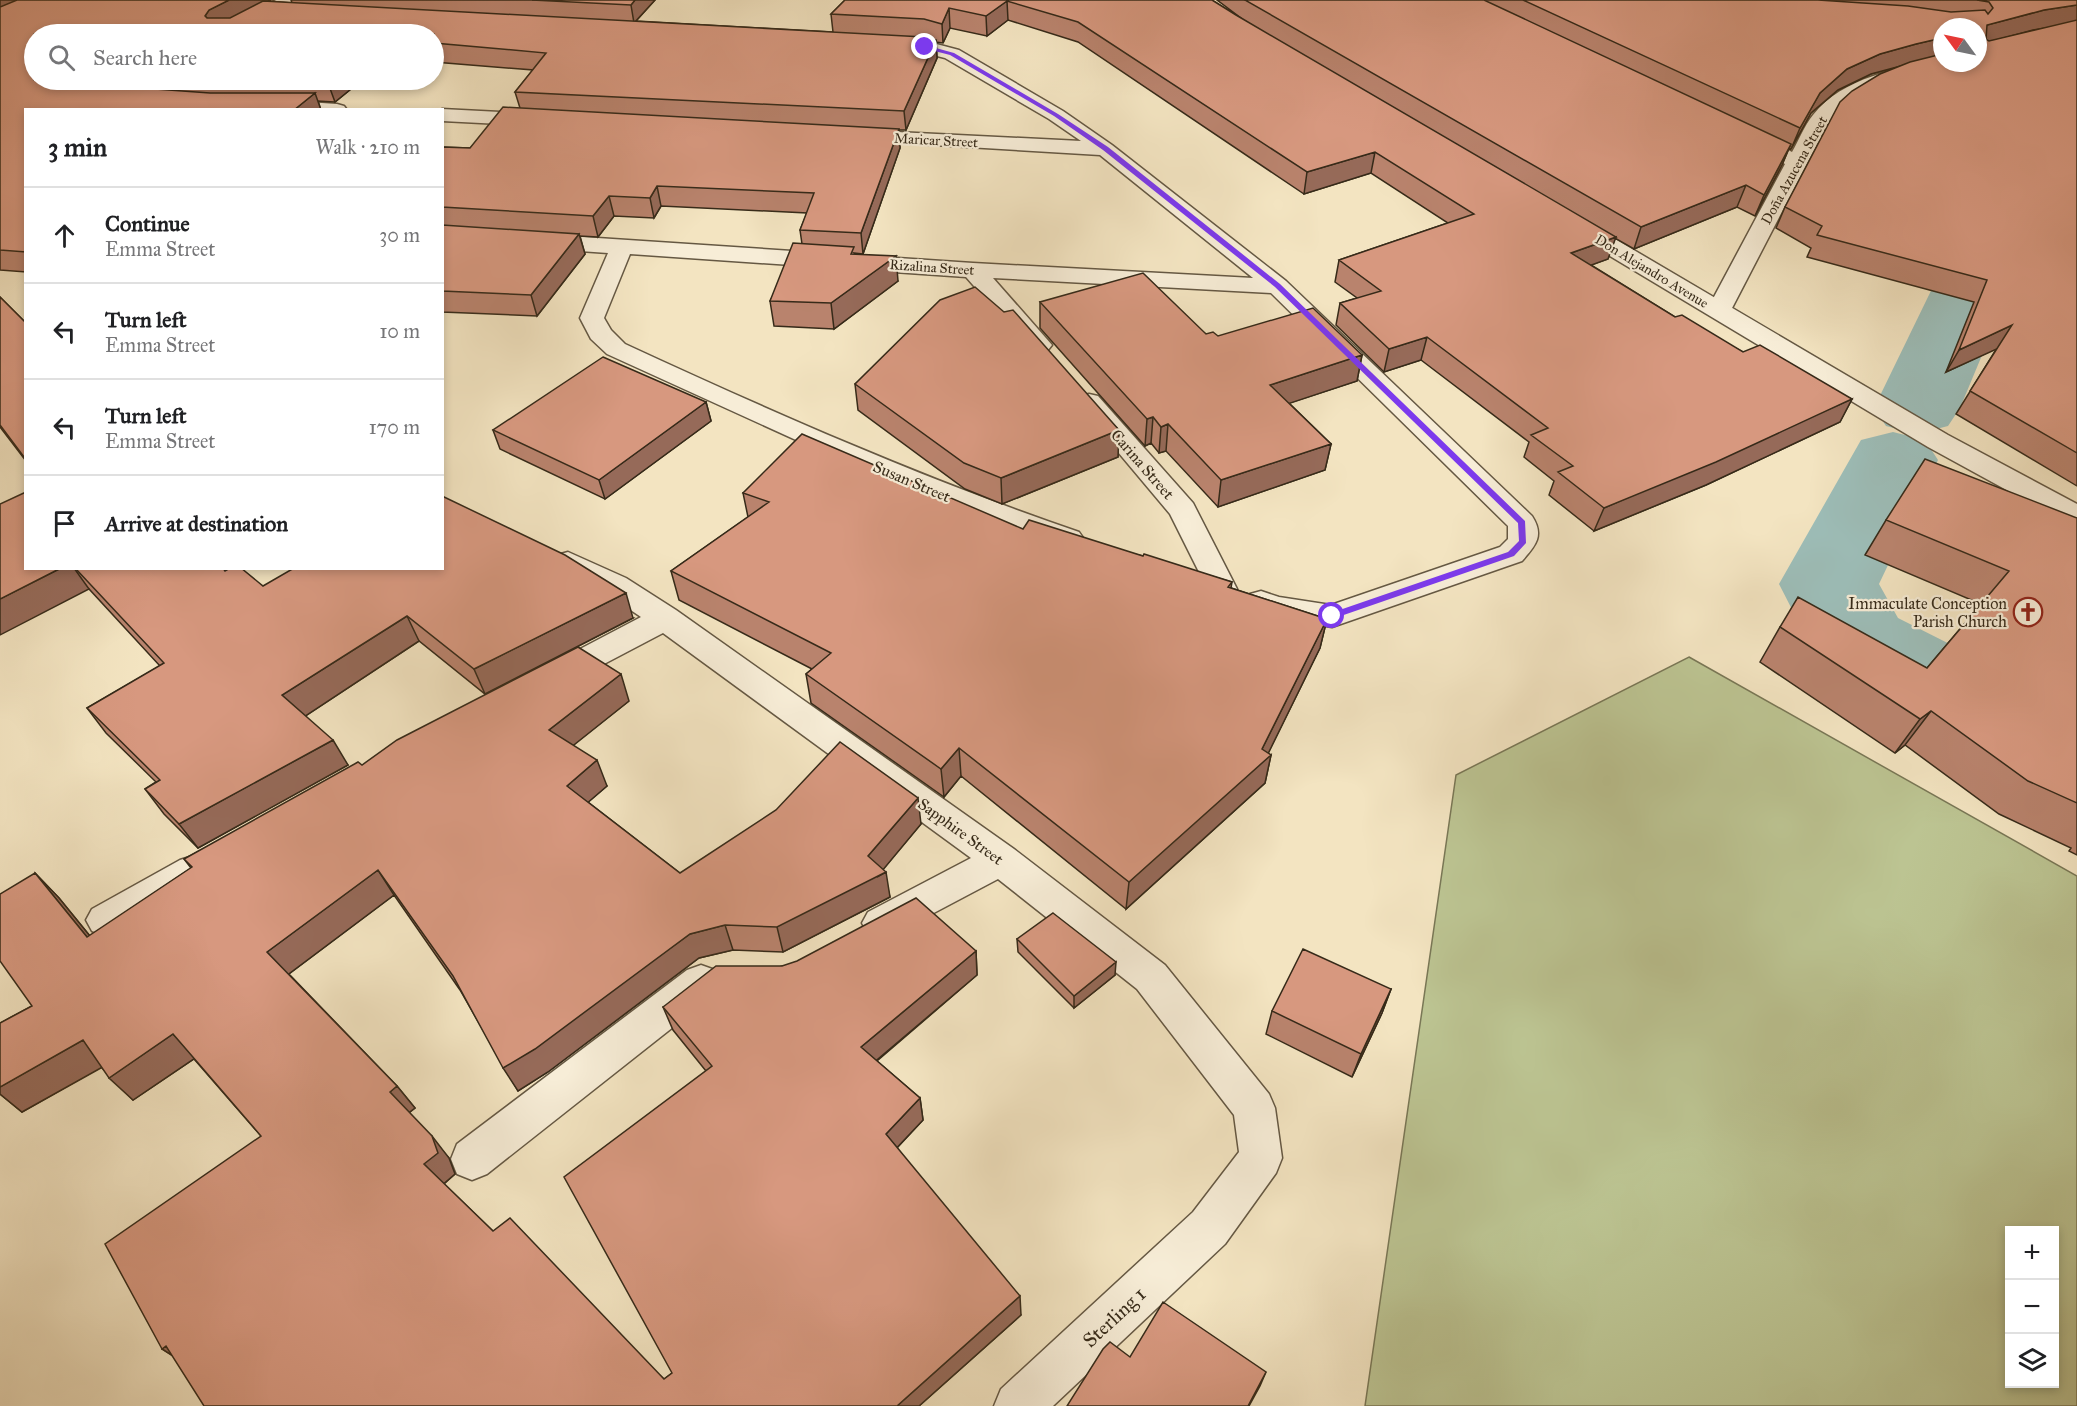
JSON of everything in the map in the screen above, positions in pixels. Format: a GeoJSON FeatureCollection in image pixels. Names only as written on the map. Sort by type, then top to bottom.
{"type":"FeatureCollection","features":[{"type":"Feature","properties":{"kind":"street"},"geometry":{"type":"LineString","coordinates":[[243,24],[267,11],[296,7]]}},
{"type":"Feature","properties":{"kind":"street"},"geometry":{"type":"LineString","coordinates":[[877,44],[925,47],[952,54],[1056,115],[1105,149],[1278,286],[1522,523],[1523,541],[1511,554],[1332,616],[1275,607],[1190,579]]}},
{"type":"Feature","properties":{"kind":"street","name":"Doña Azucena Street"},"geometry":{"type":"LineString","coordinates":[[1719,310],[1820,119],[1833,103],[1849,92],[1870,84],[1933,66]]}},
{"type":"Feature","properties":{"kind":"street"},"geometry":{"type":"LineString","coordinates":[[256,105],[305,108]]}},
{"type":"Feature","properties":{"kind":"street"},"geometry":{"type":"LineString","coordinates":[[444,115],[561,121]]}},
{"type":"Feature","properties":{"kind":"street"},"geometry":{"type":"LineString","coordinates":[[1723,126],[1797,162]]}},
{"type":"Feature","properties":{"kind":"street","name":"Maricar Street"},"geometry":{"type":"LineString","coordinates":[[833,135],[1105,149]]}},
{"type":"Feature","properties":{"kind":"street","name":"Don Alejandro Avenue"},"geometry":{"type":"LineString","coordinates":[[1555,214],[1938,441],[2077,516]]}},
{"type":"Feature","properties":{"kind":"street","name":"Rizalina Street"},"geometry":{"type":"LineString","coordinates":[[514,240],[973,270],[1278,286]]}},
{"type":"Feature","properties":{"kind":"street","name":"Susan Street"},"geometry":{"type":"LineString","coordinates":[[622,246],[592,318],[600,334],[616,349],[779,425],[982,510],[1091,546]]}},
{"type":"Feature","properties":{"kind":"street","name":"Carina Street"},"geometry":{"type":"LineString","coordinates":[[973,270],[1183,510],[1222,589]]}},
{"type":"Feature","properties":{"kind":"street","name":"Sapphire Street"},"geometry":{"type":"LineString","coordinates":[[540,548],[615,585],[665,618],[1001,860],[1151,977],[1254,1107],[1261,1158],[1209,1228]]}},
{"type":"Feature","properties":{"kind":"street"},"geometry":{"type":"LineString","coordinates":[[528,690],[665,618]]}},
{"type":"Feature","properties":{"kind":"street"},"geometry":{"type":"LineString","coordinates":[[105,920],[217,857]]}},
{"type":"Feature","properties":{"kind":"street"},"geometry":{"type":"LineString","coordinates":[[849,940],[1001,860]]}},
{"type":"Feature","properties":{"kind":"street"},"geometry":{"type":"LineString","coordinates":[[472,1159],[714,972],[733,969]]}},
{"type":"Feature","properties":{"kind":"street","name":"Sterling 1"},"geometry":{"type":"LineString","coordinates":[[1018,1406],[1209,1228]]}},
{"type":"Feature","properties":{"kind":"green space"},"geometry":{"type":"Polygon","coordinates":[[[1689,657],[2077,876],[2077,1406],[1365,1406],[1456,775],[1689,657]]]}},
{"type":"Feature","properties":{"kind":"building"},"geometry":{"type":"Polygon","coordinates":[[[17,0],[229,0],[209,10],[205,16],[207,18],[230,18],[263,1],[924,37],[936,40],[904,111],[515,92],[546,53],[444,44],[444,24],[24,24],[24,90],[315,93],[296,108],[24,108],[24,252],[0,250],[0,7],[17,0]]]}},
{"type":"Feature","properties":{"kind":"building"},"geometry":{"type":"Polygon","coordinates":[[[532,0],[635,0],[631,5],[532,0]]]}},
{"type":"Feature","properties":{"kind":"building"},"geometry":{"type":"Polygon","coordinates":[[[845,0],[1212,0],[1616,237],[1571,253],[1675,317],[1682,315],[1743,352],[1760,345],[1852,399],[1716,462],[1604,508],[1558,472],[1573,466],[1531,435],[1548,428],[1427,337],[1389,349],[1340,303],[1381,291],[1339,260],[1474,214],[1375,152],[1307,172],[1078,22],[1007,1],[986,16],[949,8],[942,24],[924,19],[831,14],[845,0]]]}},
{"type":"Feature","properties":{"kind":"building"},"geometry":{"type":"Polygon","coordinates":[[[1245,0],[1484,0],[1791,144],[1764,195],[1746,185],[1641,227],[1245,0]]]}},
{"type":"Feature","properties":{"kind":"building"},"geometry":{"type":"Polygon","coordinates":[[[1523,0],[1818,0],[1908,6],[1951,12],[1985,10],[1988,14],[1993,8],[1989,2],[1977,0],[2077,0],[2077,5],[2044,10],[1987,25],[1987,18],[1933,18],[1933,40],[1880,54],[1847,69],[1820,93],[1800,128],[1523,0]]]}},
{"type":"Feature","properties":{"kind":"building"},"geometry":{"type":"Polygon","coordinates":[[[2077,20],[2077,453],[1970,391],[2012,325],[1959,350],[1987,280],[1817,235],[1822,226],[1785,207],[1840,102],[1852,91],[1880,74],[1910,62],[1933,56],[1933,72],[1987,72],[1987,40],[2077,20]]]}},
{"type":"Feature","properties":{"kind":"building"},"geometry":{"type":"Polygon","coordinates":[[[503,107],[899,129],[861,233],[800,230],[814,193],[657,186],[650,198],[609,196],[593,216],[444,207],[444,147],[470,148],[503,107]]]}},
{"type":"Feature","properties":{"kind":"building"},"geometry":{"type":"Polygon","coordinates":[[[444,225],[579,234],[531,295],[444,291],[444,225]]]}},
{"type":"Feature","properties":{"kind":"building"},"geometry":{"type":"Polygon","coordinates":[[[793,243],[854,247],[851,254],[896,256],[831,303],[770,301],[793,243]]]}},
{"type":"Feature","properties":{"kind":"building"},"geometry":{"type":"Polygon","coordinates":[[[1143,273],[1206,334],[1213,332],[1218,336],[1313,308],[1362,355],[1270,385],[1331,444],[1221,480],[1168,424],[1161,427],[1153,417],[1147,419],[1040,302],[1143,273]]]}},
{"type":"Feature","properties":{"kind":"building"},"geometry":{"type":"Polygon","coordinates":[[[975,287],[1004,312],[1013,310],[1119,430],[1001,478],[964,463],[855,384],[940,300],[975,287]]]}},
{"type":"Feature","properties":{"kind":"building"},"geometry":{"type":"Polygon","coordinates":[[[0,297],[24,321],[24,457],[0,425],[0,297]]]}},
{"type":"Feature","properties":{"kind":"building"},"geometry":{"type":"Polygon","coordinates":[[[603,357],[706,402],[599,480],[493,430],[603,357]]]}},
{"type":"Feature","properties":{"kind":"building"},"geometry":{"type":"Polygon","coordinates":[[[802,434],[1023,529],[1029,520],[1143,556],[1144,554],[1232,582],[1228,587],[1327,619],[1262,749],[1271,755],[1129,882],[959,748],[941,769],[806,674],[831,653],[671,571],[769,502],[743,493],[802,434]]]}},
{"type":"Feature","properties":{"kind":"building"},"geometry":{"type":"Polygon","coordinates":[[[1925,459],[2077,518],[2077,803],[2028,781],[1931,711],[1920,719],[1780,627],[1798,597],[1927,668],[2009,571],[1886,520],[1925,459]]]}},
{"type":"Feature","properties":{"kind":"building"},"geometry":{"type":"Polygon","coordinates":[[[24,493],[24,570],[57,570],[0,599],[0,504],[24,493]]]}},
{"type":"Feature","properties":{"kind":"building"},"geometry":{"type":"Polygon","coordinates":[[[444,497],[565,555],[626,593],[474,669],[407,616],[282,695],[333,740],[179,824],[145,789],[160,780],[87,708],[164,663],[77,570],[243,570],[263,586],[291,570],[444,570],[444,497]]]}},
{"type":"Feature","properties":{"kind":"building"},"geometry":{"type":"Polygon","coordinates":[[[578,647],[621,674],[549,730],[597,760],[567,786],[680,873],[776,810],[840,742],[918,798],[868,856],[886,872],[777,927],[725,925],[690,934],[535,1049],[503,1068],[453,976],[378,870],[267,952],[397,1086],[390,1092],[432,1136],[438,1153],[424,1164],[493,1231],[510,1218],[664,1379],[672,1373],[564,1177],[712,1066],[663,1007],[716,966],[782,966],[797,961],[916,898],[976,951],[861,1047],[920,1098],[886,1134],[1020,1296],[897,1406],[204,1406],[166,1346],[162,1349],[105,1244],[261,1136],[173,1034],[109,1078],[83,1040],[0,1087],[0,1023],[32,1006],[0,961],[0,894],[35,873],[87,937],[192,867],[184,859],[358,762],[362,765],[397,740],[578,647]]]}},
{"type":"Feature","properties":{"kind":"building"},"geometry":{"type":"Polygon","coordinates":[[[1053,913],[1116,962],[1074,996],[1017,939],[1053,913]]]}},
{"type":"Feature","properties":{"kind":"building"},"geometry":{"type":"Polygon","coordinates":[[[1303,949],[1391,989],[1361,1054],[1272,1011],[1303,949]]]}},
{"type":"Feature","properties":{"kind":"building"},"geometry":{"type":"Polygon","coordinates":[[[1163,1302],[1266,1372],[1248,1406],[1067,1406],[1103,1349],[1110,1342],[1130,1357],[1163,1302]]]}},
{"type":"Feature","properties":{"kind":"waterway"},"geometry":{"type":"LineString","coordinates":[[1917,408],[2031,155],[2077,142]]}},
{"type":"Feature","properties":{"kind":"waterway"},"geometry":{"type":"LineString","coordinates":[[1893,460],[1829,584],[1860,644],[2077,758]]}},
{"type":"Feature","properties":{"kind":"place","name":"Immaculate Conception Parish Church"},"geometry":{"type":"Point","coordinates":[2028,612]}},
{"type":"Feature","properties":{"kind":"route"},"geometry":{"type":"LineString","coordinates":[[925,47],[940,49],[952,54],[1056,115],[1105,149],[1278,286],[1522,523],[1523,541],[1511,554],[1332,616]]}}]}
